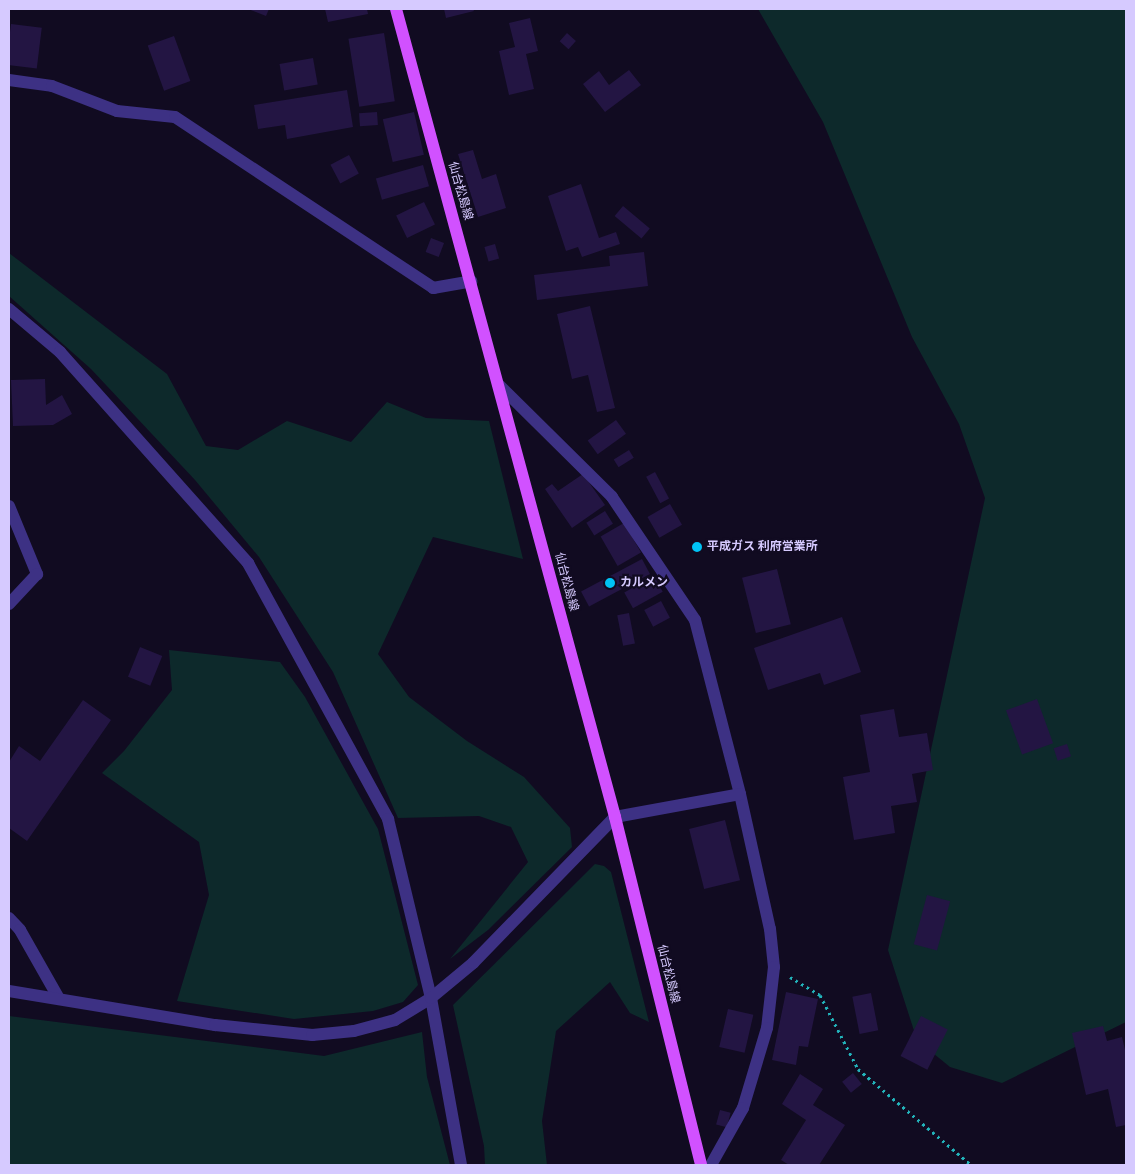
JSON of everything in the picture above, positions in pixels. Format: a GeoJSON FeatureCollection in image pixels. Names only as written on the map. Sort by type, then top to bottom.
{"type":"FeatureCollection","features":[{"type":"Feature","properties":{"kind":"main road","name":"仙台松島線"},"geometry":{"type":"LineString","coordinates":[[396,9],[615,816],[701,1165]]}},
{"type":"Feature","properties":{"kind":"street"},"geometry":{"type":"LineString","coordinates":[[9,80],[52,86],[117,111],[175,117],[433,288],[471,281]]}},
{"type":"Feature","properties":{"kind":"street"},"geometry":{"type":"LineString","coordinates":[[9,309],[60,352],[248,563],[388,819],[431,998],[461,1165]]}},
{"type":"Feature","properties":{"kind":"street"},"geometry":{"type":"LineString","coordinates":[[498,384],[612,497],[695,620],[740,794],[770,929],[774,967],[767,1028],[743,1108],[711,1165]]}},
{"type":"Feature","properties":{"kind":"street"},"geometry":{"type":"LineString","coordinates":[[9,506],[37,574],[9,604]]}},
{"type":"Feature","properties":{"kind":"street"},"geometry":{"type":"LineString","coordinates":[[9,991],[215,1025],[312,1035],[354,1031],[396,1020],[431,998],[512,924],[615,816],[740,794]]}},
{"type":"Feature","properties":{"kind":"street"},"geometry":{"type":"LineString","coordinates":[[9,918],[20,930],[58,998]]}},
{"type":"Feature","properties":{"kind":"path"},"geometry":{"type":"LineString","coordinates":[[774,967],[820,995],[858,1069],[971,1165]]}},
{"type":"Feature","properties":{"kind":"green space"},"geometry":{"type":"Polygon","coordinates":[[[758,9],[1126,9],[1126,1022],[1002,1083],[950,1067],[917,1040],[888,950],[985,498],[959,424],[912,337],[823,122],[758,9]]]}},
{"type":"Feature","properties":{"kind":"green space"},"geometry":{"type":"Polygon","coordinates":[[[9,253],[167,374],[206,446],[238,450],[287,421],[351,442],[387,402],[426,418],[489,421],[523,559],[433,537],[378,654],[409,697],[467,741],[524,777],[570,828],[572,847],[488,930],[450,959],[528,862],[511,827],[479,816],[398,818],[333,672],[259,557],[195,480],[91,369],[9,296],[9,253]]]}},
{"type":"Feature","properties":{"kind":"green space"},"geometry":{"type":"Polygon","coordinates":[[[169,650],[280,662],[305,697],[378,829],[418,985],[403,1002],[373,1011],[294,1019],[177,1001],[209,895],[199,842],[102,773],[124,751],[172,690],[169,650]]]}},
{"type":"Feature","properties":{"kind":"green space"},"geometry":{"type":"Polygon","coordinates":[[[595,864],[604,866],[611,872],[649,1022],[630,1013],[610,982],[556,1031],[542,1121],[547,1165],[485,1165],[484,1146],[453,1005],[595,864]]]}},
{"type":"Feature","properties":{"kind":"green space"},"geometry":{"type":"Polygon","coordinates":[[[9,1016],[324,1056],[422,1032],[427,1077],[450,1165],[9,1165],[9,1016]]]}},
{"type":"Feature","properties":{"kind":"building"},"geometry":{"type":"Polygon","coordinates":[[[248,9],[269,9],[266,16],[248,9]]]}},
{"type":"Feature","properties":{"kind":"building"},"geometry":{"type":"Polygon","coordinates":[[[325,9],[367,9],[368,14],[328,22],[325,9]]]}},
{"type":"Feature","properties":{"kind":"building"},"geometry":{"type":"Polygon","coordinates":[[[444,9],[473,9],[474,11],[446,18],[444,9]]]}},
{"type":"Feature","properties":{"kind":"building"},"geometry":{"type":"Polygon","coordinates":[[[530,18],[538,51],[526,54],[534,89],[509,95],[499,51],[515,47],[509,23],[530,18]]]}},
{"type":"Feature","properties":{"kind":"building"},"geometry":{"type":"Polygon","coordinates":[[[11,24],[42,28],[37,68],[9,65],[11,24]]]}},
{"type":"Feature","properties":{"kind":"building"},"geometry":{"type":"Polygon","coordinates":[[[384,33],[395,101],[359,107],[348,39],[384,33]]]}},
{"type":"Feature","properties":{"kind":"building"},"geometry":{"type":"Polygon","coordinates":[[[567,33],[576,41],[569,49],[560,41],[567,33]]]}},
{"type":"Feature","properties":{"kind":"building"},"geometry":{"type":"Polygon","coordinates":[[[174,36],[190,81],[164,91],[148,46],[174,36]]]}},
{"type":"Feature","properties":{"kind":"building"},"geometry":{"type":"Polygon","coordinates":[[[313,58],[318,85],[284,90],[280,64],[313,58]]]}},
{"type":"Feature","properties":{"kind":"building"},"geometry":{"type":"Polygon","coordinates":[[[629,70],[641,85],[605,112],[583,84],[599,71],[609,85],[629,70]]]}},
{"type":"Feature","properties":{"kind":"building"},"geometry":{"type":"Polygon","coordinates":[[[347,90],[353,127],[287,139],[285,125],[258,129],[254,105],[347,90]]]}},
{"type":"Feature","properties":{"kind":"building"},"geometry":{"type":"Polygon","coordinates":[[[377,112],[378,125],[360,126],[359,113],[377,112]]]}},
{"type":"Feature","properties":{"kind":"building"},"geometry":{"type":"Polygon","coordinates":[[[414,112],[424,155],[393,162],[383,119],[414,112]]]}},
{"type":"Feature","properties":{"kind":"building"},"geometry":{"type":"Polygon","coordinates":[[[473,150],[482,179],[496,174],[506,208],[478,217],[458,154],[473,150]]]}},
{"type":"Feature","properties":{"kind":"building"},"geometry":{"type":"Polygon","coordinates":[[[349,155],[359,174],[340,183],[330,165],[349,155]]]}},
{"type":"Feature","properties":{"kind":"building"},"geometry":{"type":"Polygon","coordinates":[[[423,165],[429,186],[382,200],[376,179],[423,165]]]}},
{"type":"Feature","properties":{"kind":"building"},"geometry":{"type":"Polygon","coordinates":[[[581,184],[599,238],[616,232],[620,244],[582,257],[578,247],[566,251],[548,196],[581,184]]]}},
{"type":"Feature","properties":{"kind":"building"},"geometry":{"type":"Polygon","coordinates":[[[424,202],[435,224],[407,238],[396,216],[424,202]]]}},
{"type":"Feature","properties":{"kind":"building"},"geometry":{"type":"Polygon","coordinates":[[[623,206],[650,228],[641,238],[615,216],[623,206]]]}},
{"type":"Feature","properties":{"kind":"building"},"geometry":{"type":"Polygon","coordinates":[[[431,238],[444,243],[439,257],[426,252],[431,238]]]}},
{"type":"Feature","properties":{"kind":"building"},"geometry":{"type":"Polygon","coordinates":[[[495,244],[499,258],[489,261],[484,247],[495,244]]]}},
{"type":"Feature","properties":{"kind":"building"},"geometry":{"type":"Polygon","coordinates":[[[644,252],[648,286],[537,300],[534,275],[610,266],[609,256],[644,252]]]}},
{"type":"Feature","properties":{"kind":"building"},"geometry":{"type":"Polygon","coordinates":[[[590,306],[615,408],[597,412],[588,375],[572,379],[557,314],[590,306]]]}},
{"type":"Feature","properties":{"kind":"building"},"geometry":{"type":"Polygon","coordinates":[[[45,379],[46,405],[62,395],[72,414],[53,425],[13,426],[11,380],[45,379]]]}},
{"type":"Feature","properties":{"kind":"building"},"geometry":{"type":"Polygon","coordinates":[[[616,420],[626,434],[598,454],[588,441],[616,420]]]}},
{"type":"Feature","properties":{"kind":"building"},"geometry":{"type":"Polygon","coordinates":[[[629,450],[634,458],[619,467],[614,460],[629,450]]]}},
{"type":"Feature","properties":{"kind":"building"},"geometry":{"type":"Polygon","coordinates":[[[655,472],[669,498],[660,503],[646,477],[655,472]]]}},
{"type":"Feature","properties":{"kind":"building"},"geometry":{"type":"Polygon","coordinates":[[[583,474],[605,505],[572,528],[545,489],[552,484],[558,491],[583,474]]]}},
{"type":"Feature","properties":{"kind":"building"},"geometry":{"type":"Polygon","coordinates":[[[670,504],[682,525],[659,538],[647,517],[670,504]]]}},
{"type":"Feature","properties":{"kind":"building"},"geometry":{"type":"Polygon","coordinates":[[[605,511],[613,524],[594,535],[586,523],[605,511]]]}},
{"type":"Feature","properties":{"kind":"building"},"geometry":{"type":"Polygon","coordinates":[[[624,523],[641,552],[618,566],[601,536],[624,523]]]}},
{"type":"Feature","properties":{"kind":"building"},"geometry":{"type":"Polygon","coordinates":[[[642,559],[650,574],[589,606],[581,591],[642,559]]]}},
{"type":"Feature","properties":{"kind":"building"},"geometry":{"type":"Polygon","coordinates":[[[777,569],[791,624],[756,633],[742,578],[777,569]]]}},
{"type":"Feature","properties":{"kind":"building"},"geometry":{"type":"Polygon","coordinates":[[[654,576],[663,592],[633,608],[624,592],[654,576]]]}},
{"type":"Feature","properties":{"kind":"building"},"geometry":{"type":"Polygon","coordinates":[[[661,601],[670,618],[653,627],[644,610],[661,601]]]}},
{"type":"Feature","properties":{"kind":"building"},"geometry":{"type":"Polygon","coordinates":[[[629,613],[635,643],[623,646],[617,615],[629,613]]]}},
{"type":"Feature","properties":{"kind":"building"},"geometry":{"type":"Polygon","coordinates":[[[842,617],[861,672],[824,685],[820,673],[768,690],[754,648],[842,617]]]}},
{"type":"Feature","properties":{"kind":"building"},"geometry":{"type":"Polygon","coordinates":[[[140,647],[162,656],[150,686],[128,677],[140,647]]]}},
{"type":"Feature","properties":{"kind":"building"},"geometry":{"type":"Polygon","coordinates":[[[1037,699],[1053,743],[1022,754],[1006,710],[1037,699]]]}},
{"type":"Feature","properties":{"kind":"building"},"geometry":{"type":"Polygon","coordinates":[[[83,700],[111,720],[27,841],[9,828],[9,762],[19,746],[40,761],[83,700]]]}},
{"type":"Feature","properties":{"kind":"building"},"geometry":{"type":"Polygon","coordinates":[[[894,709],[899,737],[927,733],[933,770],[912,774],[917,802],[891,806],[895,833],[854,840],[843,777],[870,772],[860,715],[894,709]]]}},
{"type":"Feature","properties":{"kind":"building"},"geometry":{"type":"Polygon","coordinates":[[[1067,744],[1071,756],[1058,761],[1054,748],[1067,744]]]}},
{"type":"Feature","properties":{"kind":"building"},"geometry":{"type":"Polygon","coordinates":[[[725,820],[740,880],[704,889],[689,829],[725,820]]]}},
{"type":"Feature","properties":{"kind":"building"},"geometry":{"type":"Polygon","coordinates":[[[927,895],[950,901],[937,950],[914,944],[927,895]]]}},
{"type":"Feature","properties":{"kind":"building"},"geometry":{"type":"Polygon","coordinates":[[[786,992],[818,999],[808,1047],[799,1046],[796,1065],[772,1060],[786,992]]]}},
{"type":"Feature","properties":{"kind":"building"},"geometry":{"type":"Polygon","coordinates":[[[871,993],[878,1030],[860,1034],[852,997],[871,993]]]}},
{"type":"Feature","properties":{"kind":"building"},"geometry":{"type":"Polygon","coordinates":[[[728,1009],[753,1015],[745,1053],[719,1047],[728,1009]]]}},
{"type":"Feature","properties":{"kind":"building"},"geometry":{"type":"Polygon","coordinates":[[[921,1016],[948,1030],[927,1070],[901,1056],[921,1016]]]}},
{"type":"Feature","properties":{"kind":"building"},"geometry":{"type":"Polygon","coordinates":[[[1103,1026],[1107,1041],[1122,1037],[1126,1054],[1126,1125],[1116,1127],[1108,1089],[1086,1095],[1072,1033],[1103,1026]]]}},
{"type":"Feature","properties":{"kind":"building"},"geometry":{"type":"Polygon","coordinates":[[[853,1073],[862,1084],[851,1093],[842,1082],[853,1073]]]}},
{"type":"Feature","properties":{"kind":"building"},"geometry":{"type":"Polygon","coordinates":[[[800,1074],[823,1089],[813,1105],[845,1125],[819,1165],[789,1165],[781,1160],[806,1120],[782,1104],[800,1074]]]}},
{"type":"Feature","properties":{"kind":"building"},"geometry":{"type":"Polygon","coordinates":[[[720,1110],[731,1113],[727,1127],[716,1124],[720,1110]]]}},
{"type":"Feature","properties":{"kind":"place","name":"平成ガス 利府営業所"},"geometry":{"type":"Point","coordinates":[697,547]}},
{"type":"Feature","properties":{"kind":"place","name":"カルメン"},"geometry":{"type":"Point","coordinates":[610,583]}}]}
